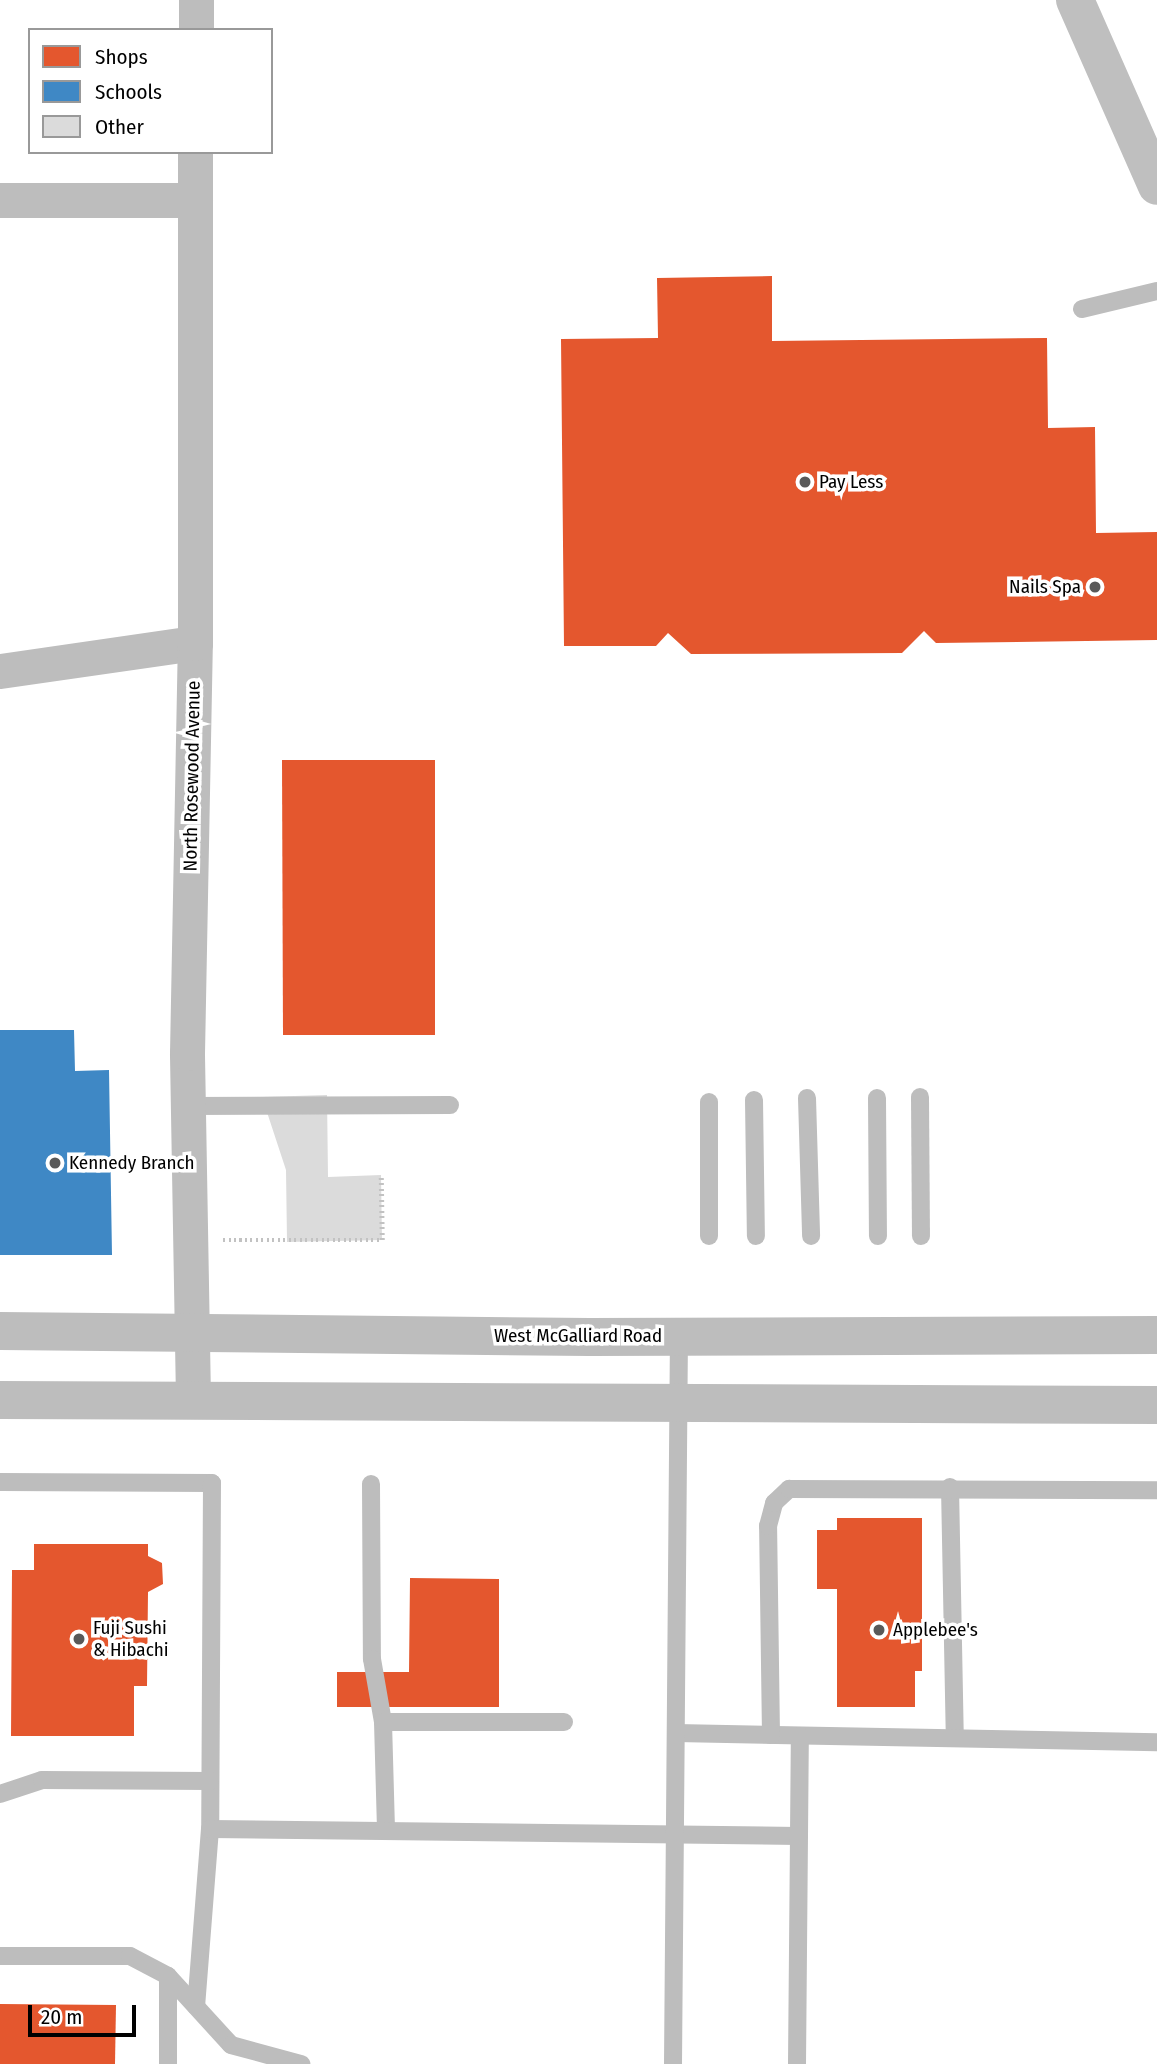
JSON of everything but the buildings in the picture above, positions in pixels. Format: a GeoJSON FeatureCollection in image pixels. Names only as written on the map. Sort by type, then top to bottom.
{"type":"FeatureCollection","features":[{"type":"Feature","properties":{"kind":"main road"},"geometry":{"type":"LineString","coordinates":[[1075,0],[1157,186]]}},
{"type":"Feature","properties":{"kind":"main road","name":"West McGalliard Road"},"geometry":{"type":"LineString","coordinates":[[0,1331],[679,1337],[1157,1335]]}},
{"type":"Feature","properties":{"kind":"main road"},"geometry":{"type":"LineString","coordinates":[[0,1400],[1157,1405]]}},
{"type":"Feature","properties":{"kind":"street"},"geometry":{"type":"LineString","coordinates":[[196,0],[196,28]]}},
{"type":"Feature","properties":{"kind":"street","name":"North Rosewood Avenue"},"geometry":{"type":"LineString","coordinates":[[193,1399],[188,1105],[195,643],[195,154]]}},
{"type":"Feature","properties":{"kind":"street"},"geometry":{"type":"LineString","coordinates":[[0,200],[195,200]]}},
{"type":"Feature","properties":{"kind":"street"},"geometry":{"type":"LineString","coordinates":[[0,671],[195,643]]}},
{"type":"Feature","properties":{"kind":"lane"},"geometry":{"type":"LineString","coordinates":[[1082,309],[1157,291]]}},
{"type":"Feature","properties":{"kind":"lane"},"geometry":{"type":"LineString","coordinates":[[920,1097],[921,1236]]}},
{"type":"Feature","properties":{"kind":"lane"},"geometry":{"type":"LineString","coordinates":[[807,1098],[811,1236]]}},
{"type":"Feature","properties":{"kind":"lane"},"geometry":{"type":"LineString","coordinates":[[877,1098],[878,1236]]}},
{"type":"Feature","properties":{"kind":"lane"},"geometry":{"type":"LineString","coordinates":[[754,1100],[755,1236]]}},
{"type":"Feature","properties":{"kind":"lane"},"geometry":{"type":"LineString","coordinates":[[709,1102],[709,1236]]}},
{"type":"Feature","properties":{"kind":"lane"},"geometry":{"type":"LineString","coordinates":[[188,1105],[450,1105]]}},
{"type":"Feature","properties":{"kind":"lane"},"geometry":{"type":"LineString","coordinates":[[673,2064],[679,1337]]}},
{"type":"Feature","properties":{"kind":"lane"},"geometry":{"type":"LineString","coordinates":[[0,1482],[212,1483],[210,1829],[196,2006]]}},
{"type":"Feature","properties":{"kind":"lane"},"geometry":{"type":"LineString","coordinates":[[371,1484],[372,1659],[383,1722],[386,1830]]}},
{"type":"Feature","properties":{"kind":"lane"},"geometry":{"type":"LineString","coordinates":[[771,1735],[768,1526],[774,1503],[789,1489],[950,1487],[1157,1490]]}},
{"type":"Feature","properties":{"kind":"lane"},"geometry":{"type":"LineString","coordinates":[[950,1487],[955,1737]]}},
{"type":"Feature","properties":{"kind":"lane"},"geometry":{"type":"LineString","coordinates":[[383,1722],[564,1722]]}},
{"type":"Feature","properties":{"kind":"lane"},"geometry":{"type":"LineString","coordinates":[[676,1733],[1157,1742]]}},
{"type":"Feature","properties":{"kind":"lane"},"geometry":{"type":"LineString","coordinates":[[797,2064],[800,1736]]}},
{"type":"Feature","properties":{"kind":"lane"},"geometry":{"type":"LineString","coordinates":[[0,1794],[42,1780],[210,1781]]}},
{"type":"Feature","properties":{"kind":"lane"},"geometry":{"type":"LineString","coordinates":[[210,1829],[674,1832],[799,1836]]}},
{"type":"Feature","properties":{"kind":"lane"},"geometry":{"type":"LineString","coordinates":[[0,1956],[130,1956],[168,1976],[232,2045],[301,2064]]}},
{"type":"Feature","properties":{"kind":"lane"},"geometry":{"type":"LineString","coordinates":[[168,1976],[168,2064]]}},
{"type":"Feature","properties":{"kind":"path"},"geometry":{"type":"LineString","coordinates":[[212,1240],[382,1240],[381,1175]]}},
{"type":"Feature","properties":{"kind":"place","name":"Pay Less"},"geometry":{"type":"Point","coordinates":[805,482]}},
{"type":"Feature","properties":{"kind":"place","name":"Nails Spa"},"geometry":{"type":"Point","coordinates":[1095,587]}},
{"type":"Feature","properties":{"kind":"place","name":"Kennedy Branch"},"geometry":{"type":"Point","coordinates":[55,1163]}},
{"type":"Feature","properties":{"kind":"place","name":"Applebee's"},"geometry":{"type":"Point","coordinates":[879,1630]}},
{"type":"Feature","properties":{"kind":"place","name":"Fuji Sushi & Hibachi"},"geometry":{"type":"Point","coordinates":[79,1639]}}]}
